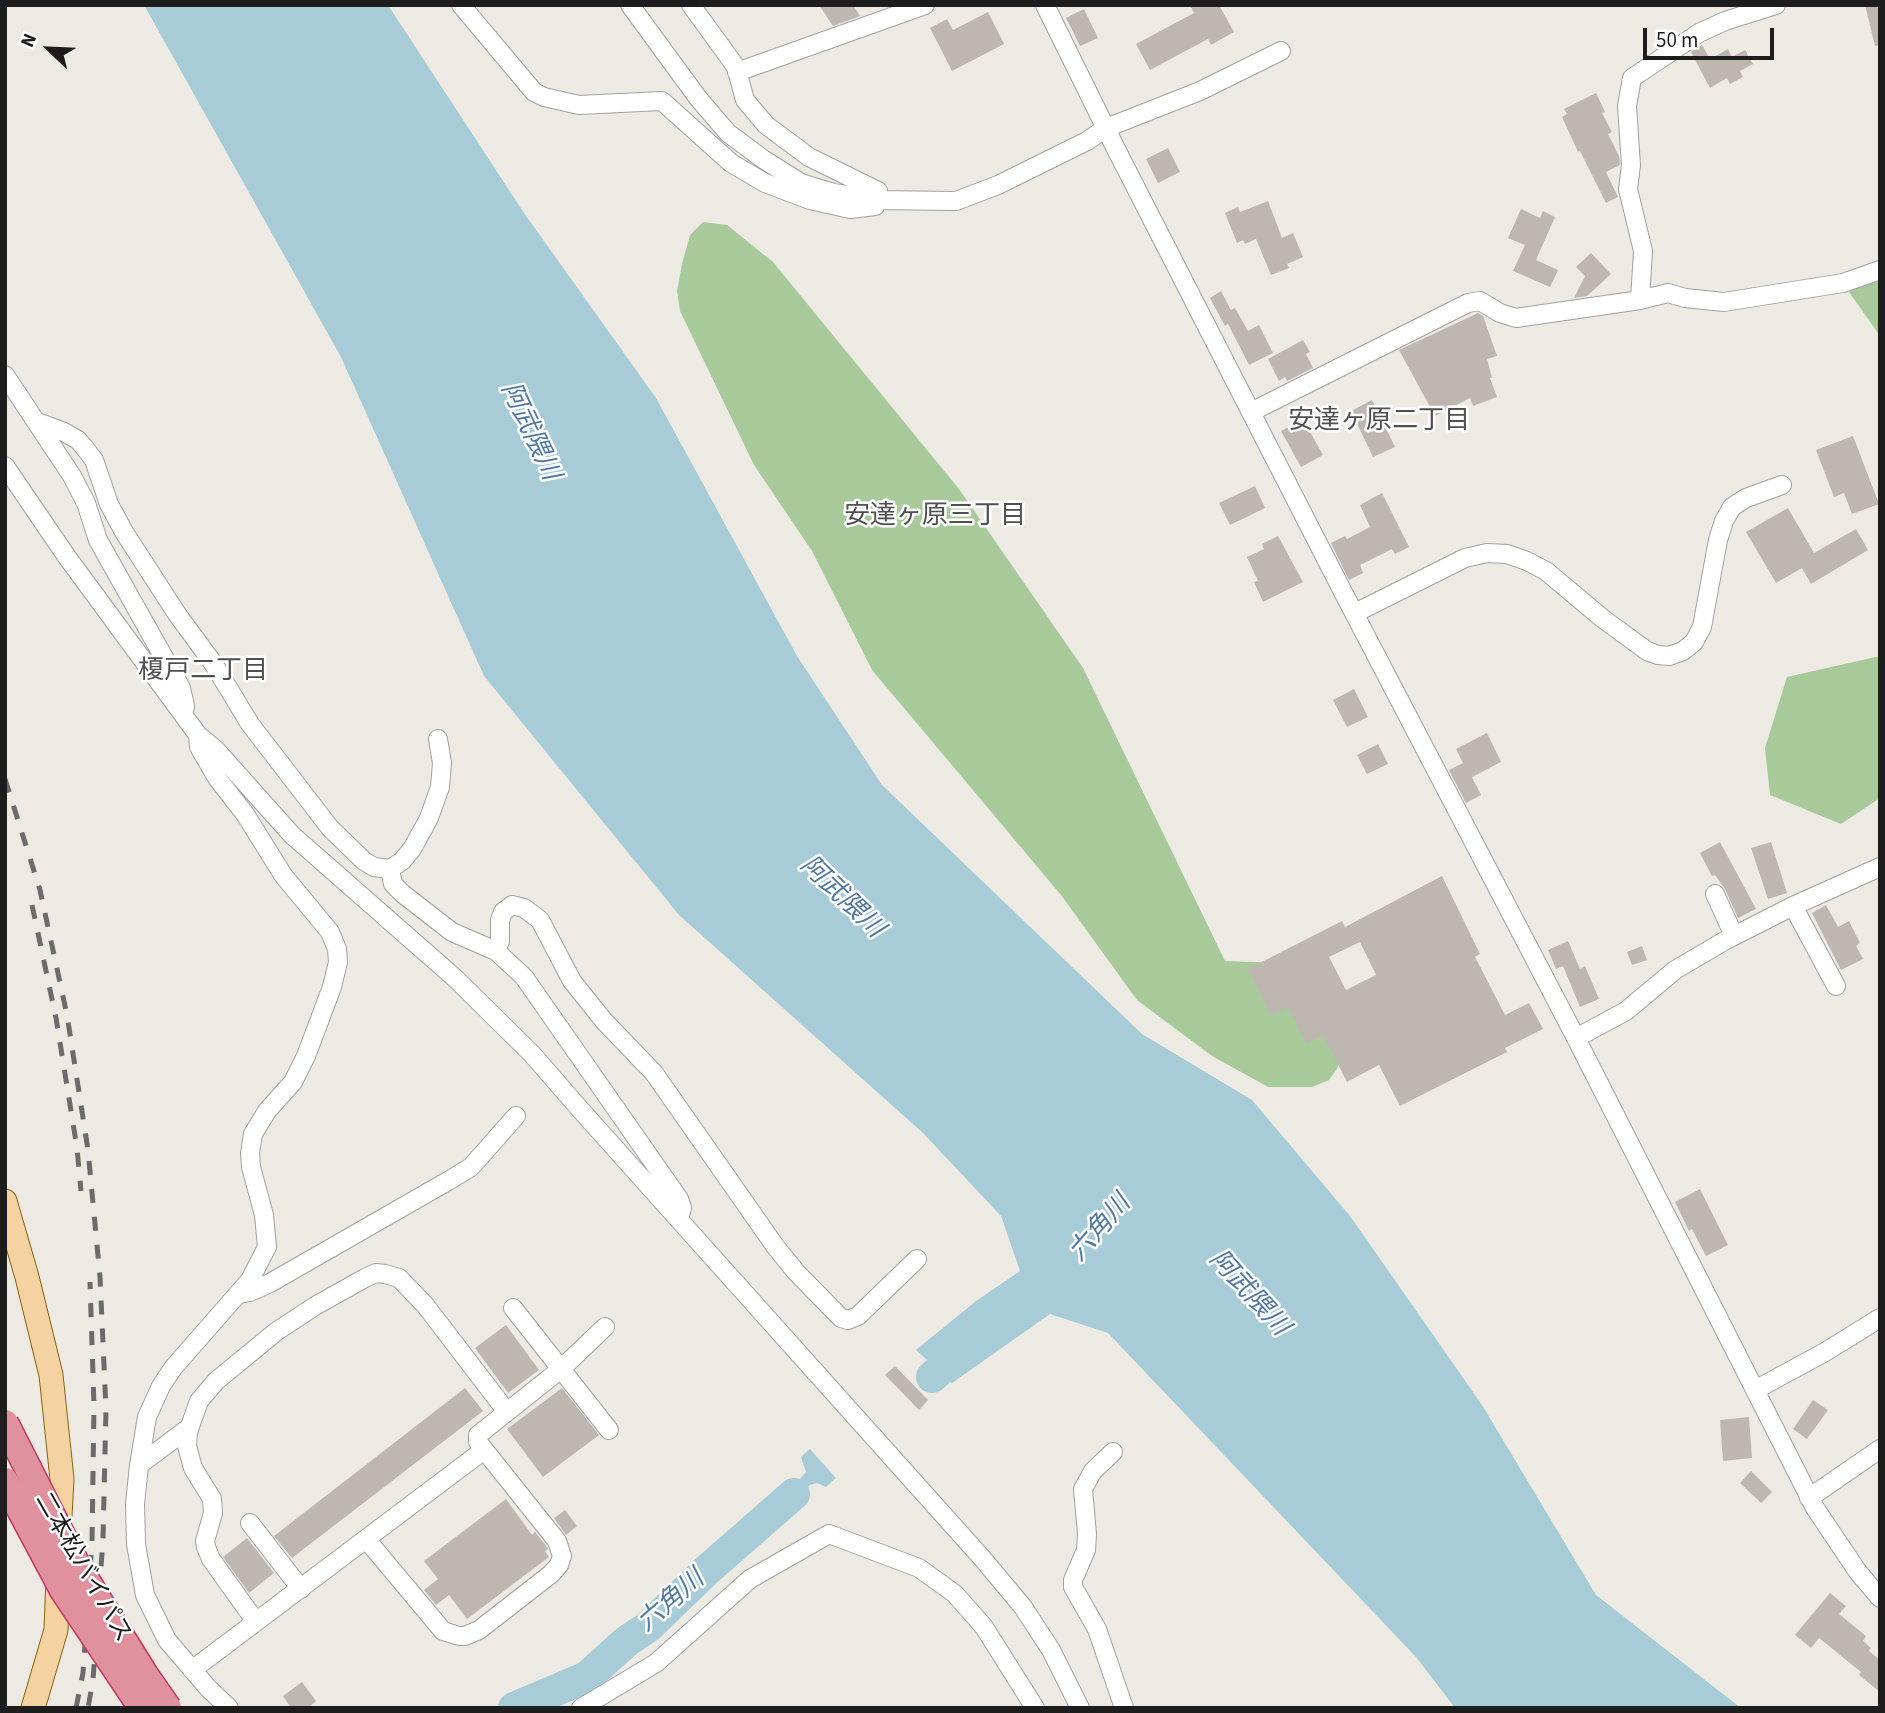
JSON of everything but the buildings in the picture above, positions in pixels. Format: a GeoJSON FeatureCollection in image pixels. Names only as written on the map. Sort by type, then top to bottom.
{"type":"FeatureCollection","features":[{"type":"Feature","properties":{"kind":"highway","name":"二本松バイパス"},"geometry":{"type":"LineString","coordinates":[[5,1423],[78,1567],[168,1708]]}},
{"type":"Feature","properties":{"kind":"highway","name":"二本松バイパス"},"geometry":{"type":"LineString","coordinates":[[5,1481],[63,1590],[142,1708]]}},
{"type":"Feature","properties":{"kind":"main road"},"geometry":{"type":"LineString","coordinates":[[5,1201],[51,1375],[62,1479],[56,1630],[33,1708]]}},
{"type":"Feature","properties":{"kind":"street"},"geometry":{"type":"LineString","coordinates":[[461,5],[534,92],[544,97],[579,106],[662,101],[731,163],[765,183],[810,200],[850,209],[875,206],[878,191],[809,157],[766,125],[745,100],[736,67],[691,5]]}},
{"type":"Feature","properties":{"kind":"street"},"geometry":{"type":"LineString","coordinates":[[630,5],[698,98],[728,133],[801,183],[834,193],[876,200],[956,201],[1087,141],[1106,128],[1200,91],[1281,51]]}},
{"type":"Feature","properties":{"kind":"street"},"geometry":{"type":"LineString","coordinates":[[737,72],[925,5]]}},
{"type":"Feature","properties":{"kind":"street"},"geometry":{"type":"LineString","coordinates":[[1045,5],[1354,613],[1576,1038],[1809,1498],[1858,1572],[1880,1598]]}},
{"type":"Feature","properties":{"kind":"street"},"geometry":{"type":"LineString","coordinates":[[1640,300],[1643,251],[1628,189],[1631,165],[1627,106],[1632,78],[1699,33],[1725,21],[1776,5]]}},
{"type":"Feature","properties":{"kind":"street"},"geometry":{"type":"LineString","coordinates":[[1251,412],[1468,303],[1480,301],[1500,313],[1516,318],[1640,300],[1668,293],[1685,298],[1724,302],[1843,283],[1880,270]]}},
{"type":"Feature","properties":{"kind":"street"},"geometry":{"type":"LineString","coordinates":[[5,375],[72,476],[86,503],[98,540],[181,688],[185,706],[183,715]]}},
{"type":"Feature","properties":{"kind":"street"},"geometry":{"type":"LineString","coordinates":[[37,422],[78,440],[94,460],[109,504],[124,532],[177,614],[213,663],[250,724],[330,828],[364,861],[382,869],[390,869],[402,861],[412,849],[429,818],[440,787],[442,763],[438,738]]}},
{"type":"Feature","properties":{"kind":"street"},"geometry":{"type":"LineString","coordinates":[[5,467],[75,568],[198,735],[216,750],[292,835],[456,979],[524,1046],[991,1567],[1023,1607],[1051,1650],[1080,1708]]}},
{"type":"Feature","properties":{"kind":"street"},"geometry":{"type":"LineString","coordinates":[[1354,613],[1465,558],[1487,553],[1507,554],[1546,571],[1647,651],[1669,656],[1682,651],[1693,642],[1702,627],[1718,540],[1732,507],[1746,498],[1782,485]]}},
{"type":"Feature","properties":{"kind":"street"},"geometry":{"type":"LineString","coordinates":[[198,735],[199,747],[217,778],[251,823],[284,875],[334,938],[337,949],[337,967],[306,1056],[293,1082],[267,1111],[253,1134],[251,1167],[264,1215],[267,1247],[250,1280],[173,1368],[161,1386],[147,1417],[139,1465],[135,1504],[136,1544],[145,1595],[167,1640],[229,1708]]}},
{"type":"Feature","properties":{"kind":"street"},"geometry":{"type":"LineString","coordinates":[[1576,1038],[1626,1011],[1675,970],[1734,936],[1880,867]]}},
{"type":"Feature","properties":{"kind":"street"},"geometry":{"type":"LineString","coordinates":[[390,869],[393,884],[413,902],[452,932],[496,951],[524,977],[679,1199],[682,1208],[679,1219]]}},
{"type":"Feature","properties":{"kind":"street"},"geometry":{"type":"LineString","coordinates":[[1715,894],[1734,936]]}},
{"type":"Feature","properties":{"kind":"street"},"geometry":{"type":"LineString","coordinates":[[496,951],[500,941],[500,920],[503,912],[512,905],[524,908],[540,920],[572,981],[604,1021],[653,1073],[782,1255],[841,1318],[848,1320],[858,1316],[917,1259]]}},
{"type":"Feature","properties":{"kind":"street"},"geometry":{"type":"LineString","coordinates":[[1793,906],[1836,986]]}},
{"type":"Feature","properties":{"kind":"street"},"geometry":{"type":"LineString","coordinates":[[239,1294],[270,1283],[471,1167],[516,1116]]}},
{"type":"Feature","properties":{"kind":"street"},"geometry":{"type":"LineString","coordinates":[[256,1622],[211,1559],[206,1547],[213,1504],[209,1491],[189,1459],[187,1446],[199,1401],[207,1389],[226,1373],[277,1331],[315,1306],[376,1273],[399,1278],[406,1284],[507,1412]]}},
{"type":"Feature","properties":{"kind":"street"},"geometry":{"type":"LineString","coordinates":[[513,1308],[609,1430]]}},
{"type":"Feature","properties":{"kind":"street"},"geometry":{"type":"LineString","coordinates":[[1755,1390],[1880,1318]]}},
{"type":"Feature","properties":{"kind":"street"},"geometry":{"type":"LineString","coordinates":[[366,1539],[443,1631],[465,1636],[479,1630],[551,1574],[559,1565],[562,1556],[557,1541],[478,1442],[478,1435],[561,1369],[605,1327]]}},
{"type":"Feature","properties":{"kind":"street"},"geometry":{"type":"LineString","coordinates":[[139,1465],[190,1427]]}},
{"type":"Feature","properties":{"kind":"street"},"geometry":{"type":"LineString","coordinates":[[1809,1498],[1880,1449]]}},
{"type":"Feature","properties":{"kind":"street"},"geometry":{"type":"LineString","coordinates":[[192,1670],[484,1450]]}},
{"type":"Feature","properties":{"kind":"street"},"geometry":{"type":"LineString","coordinates":[[1113,1452],[1093,1471],[1083,1489],[1086,1550],[1073,1580],[1073,1587],[1097,1629],[1124,1707]]}},
{"type":"Feature","properties":{"kind":"street"},"geometry":{"type":"LineString","coordinates":[[250,1523],[301,1589]]}},
{"type":"Feature","properties":{"kind":"street"},"geometry":{"type":"LineString","coordinates":[[581,1708],[656,1663],[750,1579],[830,1534],[919,1568],[966,1605],[984,1627],[1035,1708]]}},
{"type":"Feature","properties":{"kind":"green space"},"geometry":{"type":"Polygon","coordinates":[[[703,222],[727,225],[773,262],[959,489],[1083,668],[1225,961],[1312,964],[1345,1043],[1337,1069],[1329,1080],[1312,1087],[1268,1087],[1212,1056],[1137,1000],[1061,895],[872,670],[812,551],[754,465],[680,311],[677,291],[682,264],[690,235],[703,222]]]}},
{"type":"Feature","properties":{"kind":"green space"},"geometry":{"type":"Polygon","coordinates":[[[1880,265],[1880,336],[1849,292],[1880,265]]]}},
{"type":"Feature","properties":{"kind":"green space"},"geometry":{"type":"Polygon","coordinates":[[[1880,656],[1880,798],[1841,824],[1770,795],[1765,748],[1787,677],[1880,656]]]}},
{"type":"Feature","properties":{"kind":"water","name":"阿武隈川"},"geometry":{"type":"Polygon","coordinates":[[[144,5],[388,5],[524,213],[656,398],[797,656],[882,785],[1142,1034],[1252,1100],[1350,1216],[1482,1405],[1596,1595],[1741,1708],[1455,1708],[1416,1657],[1108,1333],[1050,1314],[952,1383],[916,1350],[976,1301],[1020,1271],[1001,1216],[923,1133],[679,915],[484,676],[341,357],[144,5]]]}},
{"type":"Feature","properties":{"kind":"water"},"geometry":{"type":"Polygon","coordinates":[[[810,1449],[836,1478],[826,1487],[817,1483],[810,1485],[760,1524],[806,1472],[801,1457],[810,1449]]]}},
{"type":"Feature","properties":{"kind":"waterway","name":"六角川"},"geometry":{"type":"LineString","coordinates":[[932,1377],[970,1343]]}},
{"type":"Feature","properties":{"kind":"waterway","name":"六角川"},"geometry":{"type":"LineString","coordinates":[[514,1708],[587,1677],[627,1641],[648,1627],[706,1571],[794,1494]]}},
{"type":"Feature","properties":{"kind":"railway"},"geometry":{"type":"LineString","coordinates":[[5,779],[40,890],[67,1015],[88,1150],[100,1277],[106,1409],[103,1539],[93,1680],[88,1708]]}},
{"type":"Feature","properties":{"kind":"railway"},"geometry":{"type":"LineString","coordinates":[[32,905],[56,1018],[77,1148],[81,1191]]}},
{"type":"Feature","properties":{"kind":"railway"},"geometry":{"type":"LineString","coordinates":[[76,1708],[83,1673],[92,1542],[94,1406],[90,1282]]}},
{"type":"Feature","properties":{"kind":"district","name":"安達ヶ原二丁目"},"geometry":{"type":"Point","coordinates":[1379,422]}},
{"type":"Feature","properties":{"kind":"district","name":"安達ヶ原三丁目"},"geometry":{"type":"Point","coordinates":[935,517]}},
{"type":"Feature","properties":{"kind":"district","name":"榎戸二丁目"},"geometry":{"type":"Point","coordinates":[203,672]}}]}
